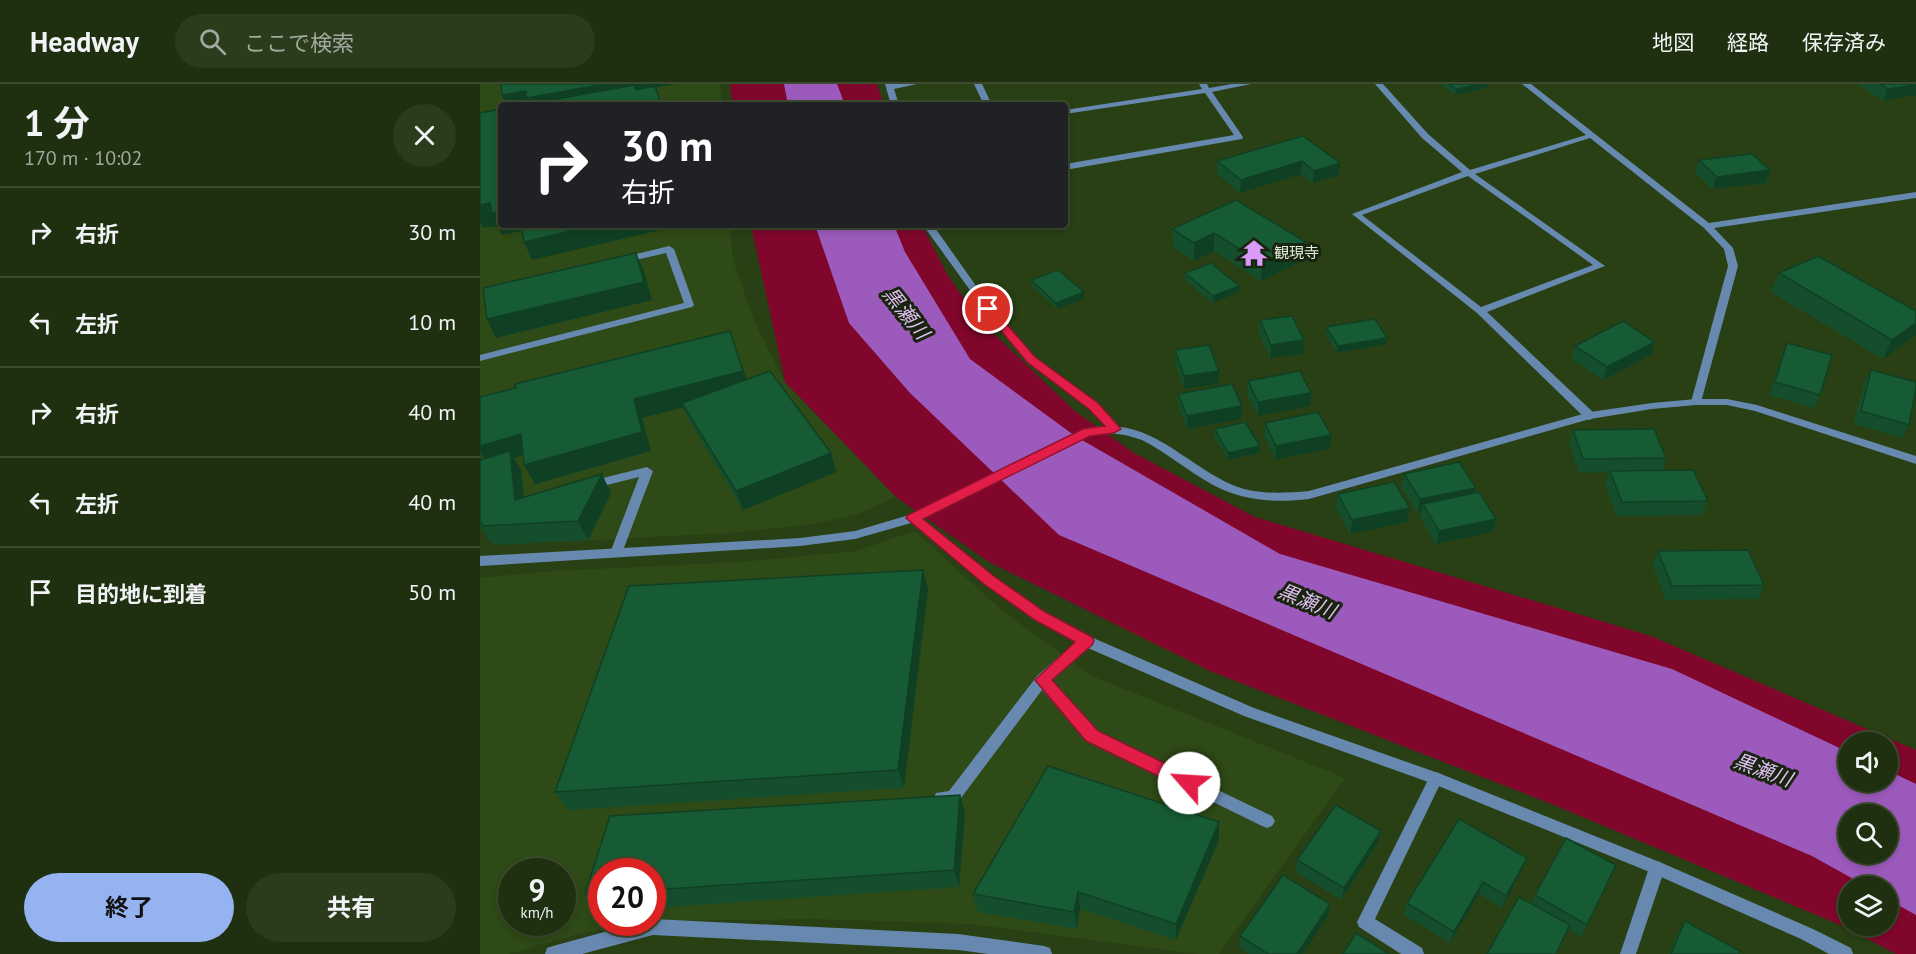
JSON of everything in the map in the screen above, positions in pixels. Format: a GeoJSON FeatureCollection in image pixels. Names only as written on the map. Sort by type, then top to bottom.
{"type":"FeatureCollection","features":[{"type":"Feature","properties":{"kind":"street"},"geometry":{"type":"LineString","coordinates":[[894,102],[889,86],[913,84]]}},
{"type":"Feature","properties":{"kind":"street"},"geometry":{"type":"LineString","coordinates":[[978,84],[987,102]]}},
{"type":"Feature","properties":{"kind":"street"},"geometry":{"type":"LineString","coordinates":[[1068,111],[1205,87],[1247,84]]}},
{"type":"Feature","properties":{"kind":"street"},"geometry":{"type":"LineString","coordinates":[[1379,84],[1425,136],[1469,173],[1600,266],[1480,311]]}},
{"type":"Feature","properties":{"kind":"street"},"geometry":{"type":"LineString","coordinates":[[1526,84],[1707,226],[1728,248],[1733,266],[1696,402]]}},
{"type":"Feature","properties":{"kind":"street"},"geometry":{"type":"LineString","coordinates":[[1068,166],[1239,137],[1205,87]]}},
{"type":"Feature","properties":{"kind":"street"},"geometry":{"type":"LineString","coordinates":[[1590,136],[1469,173],[1356,214],[1480,311],[1590,416]]}},
{"type":"Feature","properties":{"kind":"street"},"geometry":{"type":"LineString","coordinates":[[1707,226],[1916,195]]}},
{"type":"Feature","properties":{"kind":"street"},"geometry":{"type":"LineString","coordinates":[[930,228],[988,309],[1031,360],[1094,406],[1114,429]]}},
{"type":"Feature","properties":{"kind":"street"},"geometry":{"type":"LineString","coordinates":[[480,358],[689,305],[669,249],[615,262]]}},
{"type":"Feature","properties":{"kind":"street"},"geometry":{"type":"LineString","coordinates":[[480,561],[800,542],[855,535],[913,518],[1087,432],[1114,429],[1145,437],[1200,472],[1233,489],[1274,499],[1309,495],[1590,416],[1696,402],[1727,402],[1756,408],[1916,460]]}},
{"type":"Feature","properties":{"kind":"street"},"geometry":{"type":"LineString","coordinates":[[574,489],[648,471],[616,553]]}},
{"type":"Feature","properties":{"kind":"street"},"geometry":{"type":"LineString","coordinates":[[913,518],[998,586],[1040,616],[1086,641],[1249,712],[1436,778],[1657,868],[1807,934],[1845,954]]}},
{"type":"Feature","properties":{"kind":"street"},"geometry":{"type":"LineString","coordinates":[[929,799],[953,797],[1042,680],[1086,641]]}},
{"type":"Feature","properties":{"kind":"street"},"geometry":{"type":"LineString","coordinates":[[1042,680],[1092,736],[1267,821]]}},
{"type":"Feature","properties":{"kind":"street"},"geometry":{"type":"LineString","coordinates":[[1416,954],[1365,922],[1436,778]]}},
{"type":"Feature","properties":{"kind":"street"},"geometry":{"type":"LineString","coordinates":[[1628,954],[1657,868]]}},
{"type":"Feature","properties":{"kind":"street"},"geometry":{"type":"LineString","coordinates":[[553,954],[653,927],[958,942],[1044,954]]}},
{"type":"Feature","properties":{"kind":"shaded area"},"geometry":{"type":"Polygon","coordinates":[[[480,84],[720,84],[722,102],[498,102],[498,228],[730,228],[733,260],[756,325],[785,382],[896,497],[858,514],[815,524],[729,533],[496,545],[487,538],[480,436],[480,84]]]}},
{"type":"Feature","properties":{"kind":"shaded area"},"geometry":{"type":"Polygon","coordinates":[[[730,84],[877,84],[883,102],[733,102],[730,84]]]}},
{"type":"Feature","properties":{"kind":"shaded area"},"geometry":{"type":"Polygon","coordinates":[[[752,228],[924,228],[947,274],[977,318],[1075,411],[1134,453],[1255,517],[1651,636],[1874,732],[1838,732],[1838,792],[1898,792],[1898,742],[1916,750],[1916,954],[1896,954],[1862,936],[1898,936],[1898,876],[1838,876],[1838,924],[1554,805],[1210,671],[989,562],[896,497],[785,382],[752,228]]]}},
{"type":"Feature","properties":{"kind":"shaded area"},"geometry":{"type":"Polygon","coordinates":[[[915,531],[1004,612],[1092,676],[1345,778],[1219,954],[1197,954],[970,924],[813,919],[666,921],[666,858],[588,858],[588,932],[576,935],[576,858],[498,858],[498,936],[572,936],[508,954],[480,954],[480,578],[553,571],[740,562],[856,551],[915,531]]]}},
{"type":"Feature","properties":{"kind":"water"},"geometry":{"type":"Polygon","coordinates":[[[784,84],[837,84],[844,102],[787,102],[784,84]]]}},
{"type":"Feature","properties":{"kind":"water","name":"黒瀬川"},"geometry":{"type":"Polygon","coordinates":[[[816,228],[895,228],[905,252],[970,359],[1075,436],[1280,554],[1672,669],[1838,747],[1838,792],[1898,792],[1898,775],[1916,784],[1916,915],[1898,905],[1898,876],[1848,876],[1812,856],[1059,535],[910,393],[849,323],[816,228]]]}},
{"type":"Feature","properties":{"kind":"building"},"geometry":{"type":"Polygon","coordinates":[[[501,84],[605,84],[526,98],[526,91],[502,95],[501,84]]]}},
{"type":"Feature","properties":{"kind":"building"},"geometry":{"type":"Polygon","coordinates":[[[1449,84],[1481,84],[1456,89],[1449,84]]]}},
{"type":"Feature","properties":{"kind":"building"},"geometry":{"type":"Polygon","coordinates":[[[1880,84],[1916,84],[1916,85],[1888,89],[1880,84]]]}},
{"type":"Feature","properties":{"kind":"building"},"geometry":{"type":"Polygon","coordinates":[[[634,85],[636,90],[655,86],[660,102],[541,102],[634,85]]]}},
{"type":"Feature","properties":{"kind":"building"},"geometry":{"type":"Polygon","coordinates":[[[498,110],[498,212],[492,213],[490,203],[480,205],[480,113],[498,110]]]}},
{"type":"Feature","properties":{"kind":"building"},"geometry":{"type":"Polygon","coordinates":[[[1303,136],[1340,163],[1314,171],[1302,161],[1241,180],[1217,161],[1303,136]]]}},
{"type":"Feature","properties":{"kind":"building"},"geometry":{"type":"Polygon","coordinates":[[[1752,154],[1770,170],[1717,177],[1699,160],[1752,154]]]}},
{"type":"Feature","properties":{"kind":"building"},"geometry":{"type":"Polygon","coordinates":[[[1236,200],[1306,242],[1262,263],[1214,233],[1194,243],[1172,229],[1236,200]]]}},
{"type":"Feature","properties":{"kind":"building"},"geometry":{"type":"Polygon","coordinates":[[[522,228],[584,228],[524,242],[522,228]]]}},
{"type":"Feature","properties":{"kind":"building"},"geometry":{"type":"Polygon","coordinates":[[[636,253],[644,282],[487,319],[483,288],[636,253]]]}},
{"type":"Feature","properties":{"kind":"building"},"geometry":{"type":"Polygon","coordinates":[[[1818,256],[1916,311],[1916,323],[1892,340],[1779,273],[1818,256]]]}},
{"type":"Feature","properties":{"kind":"building"},"geometry":{"type":"Polygon","coordinates":[[[1211,263],[1239,286],[1213,296],[1185,273],[1211,263]]]}},
{"type":"Feature","properties":{"kind":"building"},"geometry":{"type":"Polygon","coordinates":[[[1058,270],[1084,292],[1056,303],[1031,280],[1058,270]]]}},
{"type":"Feature","properties":{"kind":"building"},"geometry":{"type":"Polygon","coordinates":[[[1292,316],[1304,340],[1271,345],[1260,320],[1292,316]]]}},
{"type":"Feature","properties":{"kind":"building"},"geometry":{"type":"Polygon","coordinates":[[[1375,319],[1387,338],[1338,346],[1326,327],[1375,319]]]}},
{"type":"Feature","properties":{"kind":"building"},"geometry":{"type":"Polygon","coordinates":[[[1623,321],[1655,342],[1607,367],[1575,346],[1623,321]]]}},
{"type":"Feature","properties":{"kind":"building"},"geometry":{"type":"Polygon","coordinates":[[[730,331],[743,371],[634,399],[642,432],[524,465],[521,434],[480,446],[480,397],[516,388],[515,384],[730,331]]]}},
{"type":"Feature","properties":{"kind":"building"},"geometry":{"type":"Polygon","coordinates":[[[1787,343],[1832,355],[1820,395],[1775,382],[1787,343]]]}},
{"type":"Feature","properties":{"kind":"building"},"geometry":{"type":"Polygon","coordinates":[[[1209,345],[1219,371],[1184,376],[1175,350],[1209,345]]]}},
{"type":"Feature","properties":{"kind":"building"},"geometry":{"type":"Polygon","coordinates":[[[1871,370],[1916,382],[1909,425],[1861,411],[1871,370]]]}},
{"type":"Feature","properties":{"kind":"building"},"geometry":{"type":"Polygon","coordinates":[[[770,371],[831,453],[736,491],[682,403],[770,371]]]}},
{"type":"Feature","properties":{"kind":"building"},"geometry":{"type":"Polygon","coordinates":[[[1300,371],[1311,393],[1258,402],[1248,381],[1300,371]]]}},
{"type":"Feature","properties":{"kind":"building"},"geometry":{"type":"Polygon","coordinates":[[[1232,384],[1242,406],[1187,416],[1178,394],[1232,384]]]}},
{"type":"Feature","properties":{"kind":"building"},"geometry":{"type":"Polygon","coordinates":[[[1318,412],[1331,435],[1276,446],[1265,423],[1318,412]]]}},
{"type":"Feature","properties":{"kind":"building"},"geometry":{"type":"Polygon","coordinates":[[[1245,422],[1260,446],[1228,453],[1215,429],[1245,422]]]}},
{"type":"Feature","properties":{"kind":"building"},"geometry":{"type":"Polygon","coordinates":[[[1654,429],[1666,458],[1583,459],[1573,430],[1654,429]]]}},
{"type":"Feature","properties":{"kind":"building"},"geometry":{"type":"Polygon","coordinates":[[[510,451],[515,500],[602,474],[578,521],[484,526],[480,522],[480,460],[510,451]]]}},
{"type":"Feature","properties":{"kind":"building"},"geometry":{"type":"Polygon","coordinates":[[[1459,462],[1476,488],[1420,499],[1404,474],[1459,462]]]}},
{"type":"Feature","properties":{"kind":"building"},"geometry":{"type":"Polygon","coordinates":[[[1693,470],[1708,501],[1622,502],[1610,471],[1693,470]]]}},
{"type":"Feature","properties":{"kind":"building"},"geometry":{"type":"Polygon","coordinates":[[[1394,482],[1410,508],[1352,520],[1338,494],[1394,482]]]}},
{"type":"Feature","properties":{"kind":"building"},"geometry":{"type":"Polygon","coordinates":[[[1479,492],[1496,519],[1439,531],[1423,504],[1479,492]]]}},
{"type":"Feature","properties":{"kind":"building"},"geometry":{"type":"Polygon","coordinates":[[[1748,550],[1764,585],[1672,586],[1658,551],[1748,550]]]}},
{"type":"Feature","properties":{"kind":"building"},"geometry":{"type":"Polygon","coordinates":[[[923,570],[898,770],[555,792],[629,586],[923,570]]]}},
{"type":"Feature","properties":{"kind":"building"},"geometry":{"type":"Polygon","coordinates":[[[1048,766],[1219,822],[1176,924],[1078,892],[1074,912],[973,894],[1048,766]]]}},
{"type":"Feature","properties":{"kind":"building"},"geometry":{"type":"Polygon","coordinates":[[[960,795],[954,870],[666,889],[666,858],[597,858],[610,816],[960,795]]]}},
{"type":"Feature","properties":{"kind":"building"},"geometry":{"type":"Polygon","coordinates":[[[1336,805],[1381,831],[1344,888],[1297,860],[1336,805]]]}},
{"type":"Feature","properties":{"kind":"building"},"geometry":{"type":"Polygon","coordinates":[[[1459,819],[1527,858],[1506,896],[1483,882],[1454,932],[1407,903],[1459,819]]]}},
{"type":"Feature","properties":{"kind":"building"},"geometry":{"type":"Polygon","coordinates":[[[1566,838],[1616,865],[1587,925],[1535,895],[1566,838]]]}},
{"type":"Feature","properties":{"kind":"building"},"geometry":{"type":"Polygon","coordinates":[[[1283,875],[1330,904],[1297,954],[1268,954],[1240,936],[1283,875]]]}},
{"type":"Feature","properties":{"kind":"building"},"geometry":{"type":"Polygon","coordinates":[[[1519,897],[1570,925],[1556,954],[1487,954],[1519,897]]]}},
{"type":"Feature","properties":{"kind":"building"},"geometry":{"type":"Polygon","coordinates":[[[1685,921],[1740,951],[1739,954],[1671,954],[1685,921]]]}},
{"type":"Feature","properties":{"kind":"building"},"geometry":{"type":"Polygon","coordinates":[[[1356,933],[1389,954],[1343,954],[1356,933]]]}},
{"type":"Feature","properties":{"kind":"place","name":"観現寺"},"geometry":{"type":"Point","coordinates":[1254,253]}},
{"type":"Feature","properties":{"kind":"route"},"geometry":{"type":"LineString","coordinates":[[988,309],[1031,360],[1094,406],[1114,429],[1087,432],[913,518],[990,580],[1040,616],[1086,641],[1042,680],[1092,736],[1189,783]]}}]}
